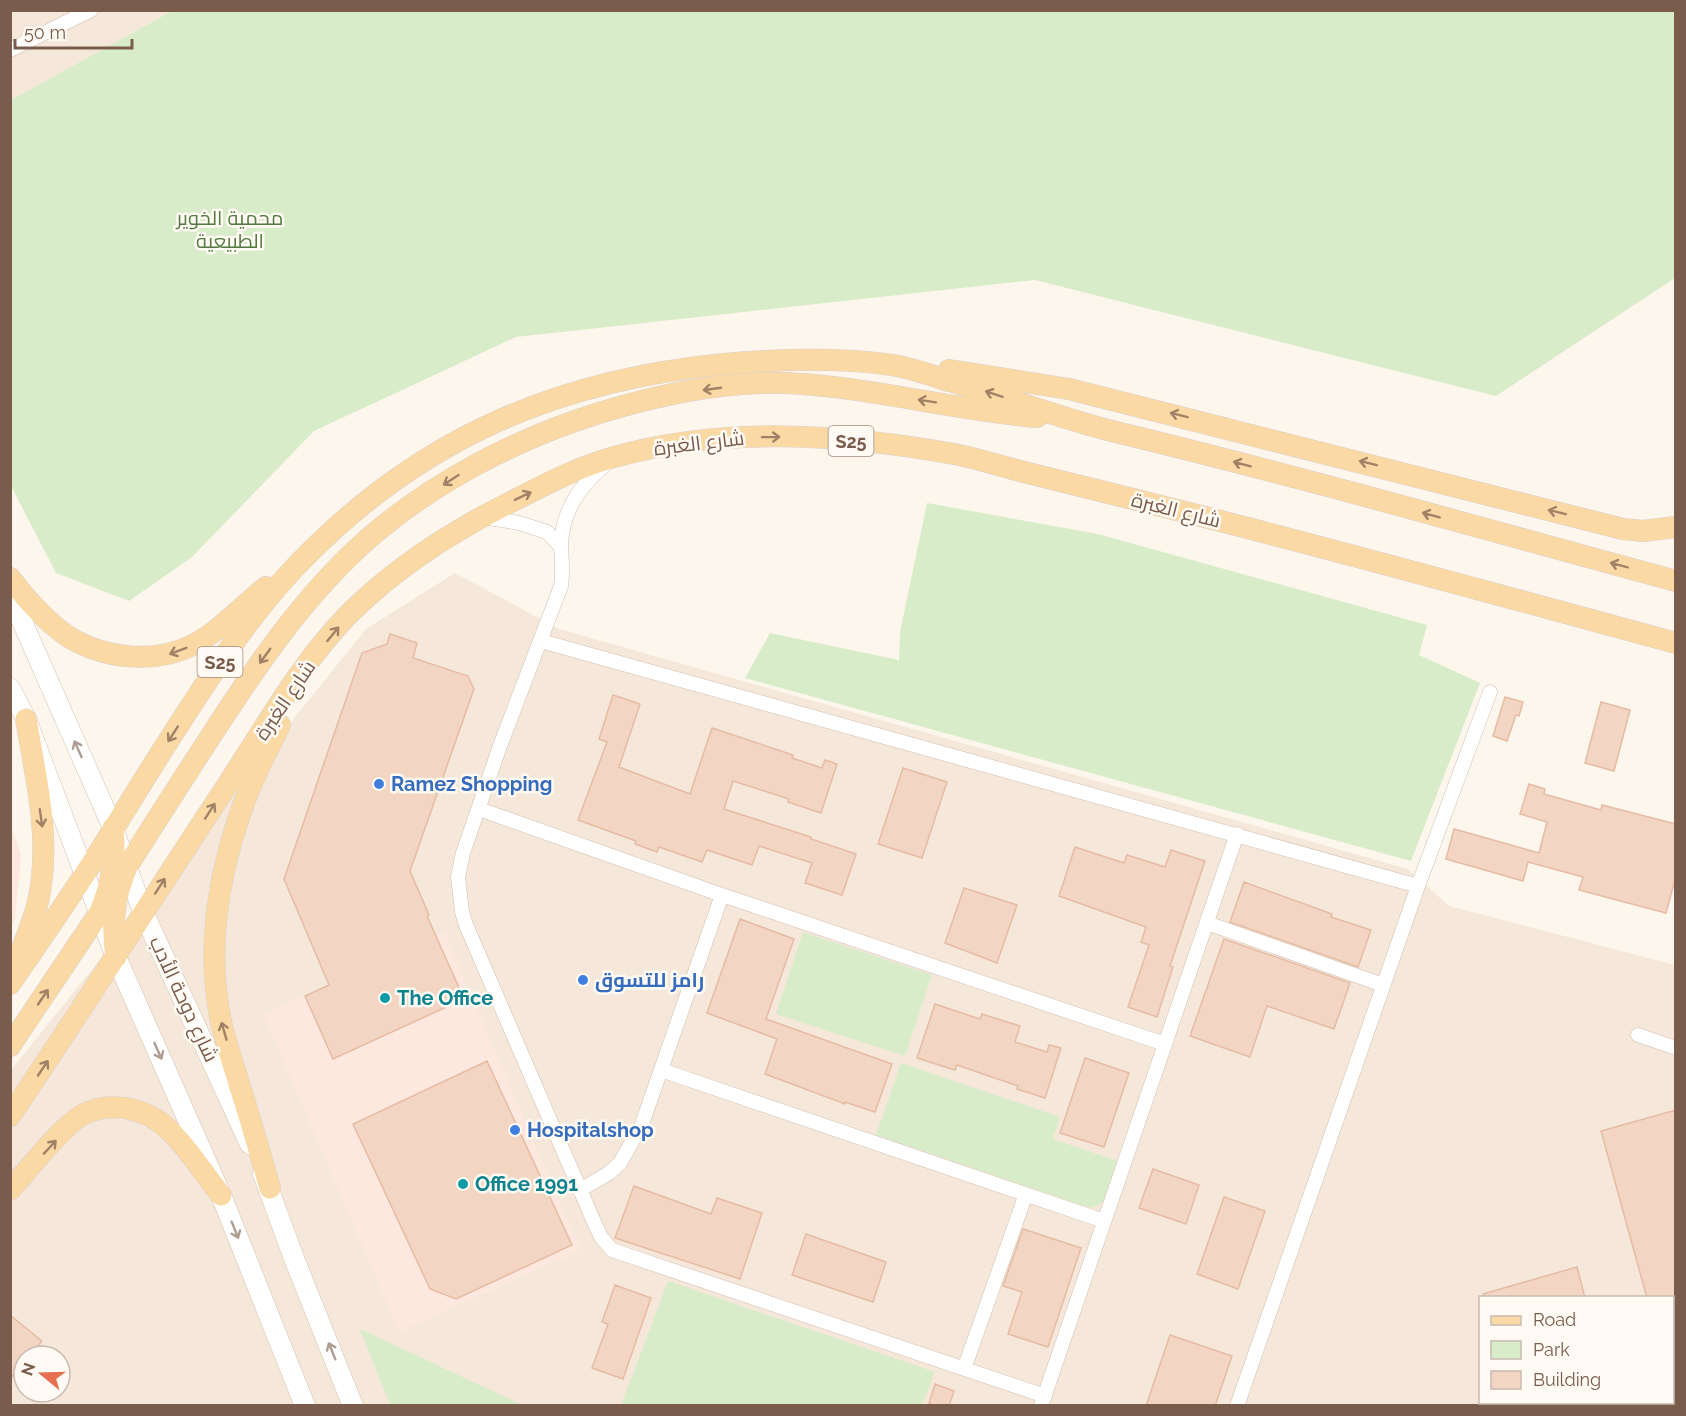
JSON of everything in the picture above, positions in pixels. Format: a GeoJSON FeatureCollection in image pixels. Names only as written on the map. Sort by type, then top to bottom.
{"type":"FeatureCollection","features":[{"type":"Feature","properties":{"kind":"main road","name":"S25"},"geometry":{"type":"LineString","coordinates":[[10,984],[85,874],[206,682],[271,595],[308,553],[384,487],[460,438],[552,399],[597,385],[646,374],[754,361],[806,360],[896,366],[994,394],[1068,420],[1676,581]]}},
{"type":"Feature","properties":{"kind":"main road"},"geometry":{"type":"LineString","coordinates":[[896,366],[955,370],[1069,389],[1623,529],[1643,531],[1676,527]]}},
{"type":"Feature","properties":{"kind":"main road"},"geometry":{"type":"LineString","coordinates":[[116,957],[113,934],[114,911],[118,888],[127,867],[273,645],[325,582],[369,538],[418,501],[471,467],[571,422],[624,405],[729,386],[785,383],[843,388],[1008,415],[1068,420]]}},
{"type":"Feature","properties":{"kind":"main road","name":"شارع الغبرة"},"geometry":{"type":"LineString","coordinates":[[10,1116],[308,664],[344,619],[399,570],[449,534],[572,471],[614,457],[656,447],[702,442],[752,437],[810,436],[956,455],[1340,551],[1676,643]]}},
{"type":"Feature","properties":{"kind":"main road"},"geometry":{"type":"LineString","coordinates":[[10,578],[43,616],[69,637],[117,655],[136,657],[168,654],[192,645],[211,634],[308,553]]}},
{"type":"Feature","properties":{"kind":"main road","name":"شارع دوحة الأدب"},"geometry":{"type":"LineString","coordinates":[[10,594],[113,828],[143,912],[270,1188],[295,1261],[353,1406]]}},
{"type":"Feature","properties":{"kind":"main road"},"geometry":{"type":"LineString","coordinates":[[270,1188],[221,1023],[215,982],[213,942],[216,903],[234,831],[247,793],[308,664]]}},
{"type":"Feature","properties":{"kind":"main road"},"geometry":{"type":"LineString","coordinates":[[10,687],[26,719],[116,957],[221,1195],[305,1406]]}},
{"type":"Feature","properties":{"kind":"main road"},"geometry":{"type":"LineString","coordinates":[[10,979],[29,929],[41,884],[43,831],[26,719]]}},
{"type":"Feature","properties":{"kind":"main road"},"geometry":{"type":"LineString","coordinates":[[10,1046],[100,912],[113,871],[115,849],[113,828]]}},
{"type":"Feature","properties":{"kind":"main road"},"geometry":{"type":"LineString","coordinates":[[59,912],[68,906],[78,906],[83,909],[89,917],[87,932]]}},
{"type":"Feature","properties":{"kind":"main road"},"geometry":{"type":"LineString","coordinates":[[10,1190],[83,1114],[97,1109],[118,1107],[153,1117],[170,1130],[221,1195]]}},
{"type":"Feature","properties":{"kind":"street"},"geometry":{"type":"LineString","coordinates":[[10,50],[91,10]]}},
{"type":"Feature","properties":{"kind":"street"},"geometry":{"type":"LineString","coordinates":[[614,457],[597,471],[573,500],[561,547],[563,568],[561,586],[478,809],[463,853],[458,877],[462,912],[580,1190],[602,1237],[612,1250],[964,1369],[1043,1401],[1237,834]]}},
{"type":"Feature","properties":{"kind":"street"},"geometry":{"type":"LineString","coordinates":[[481,516],[519,523],[546,532],[561,547]]}},
{"type":"Feature","properties":{"kind":"street"},"geometry":{"type":"LineString","coordinates":[[541,640],[1418,886]]}},
{"type":"Feature","properties":{"kind":"street"},"geometry":{"type":"LineString","coordinates":[[1237,1406],[1418,886],[1490,692]]}},
{"type":"Feature","properties":{"kind":"street"},"geometry":{"type":"LineString","coordinates":[[478,809],[722,895],[1165,1044]]}},
{"type":"Feature","properties":{"kind":"street"},"geometry":{"type":"LineString","coordinates":[[580,1190],[609,1173],[632,1145],[662,1070],[722,895]]}},
{"type":"Feature","properties":{"kind":"street"},"geometry":{"type":"LineString","coordinates":[[1207,923],[1383,985]]}},
{"type":"Feature","properties":{"kind":"street"},"geometry":{"type":"LineString","coordinates":[[1638,1035],[1676,1048]]}},
{"type":"Feature","properties":{"kind":"street"},"geometry":{"type":"LineString","coordinates":[[662,1070],[1104,1221]]}},
{"type":"Feature","properties":{"kind":"street"},"geometry":{"type":"LineString","coordinates":[[964,1369],[1026,1194]]}},
{"type":"Feature","properties":{"kind":"shaded area"},"geometry":{"type":"Polygon","coordinates":[[[11,11],[172,11],[11,100],[11,11]]]}},
{"type":"Feature","properties":{"kind":"shaded area"},"geometry":{"type":"Polygon","coordinates":[[[455,573],[559,629],[1408,869],[1449,906],[1675,965],[1675,1405],[11,1406],[11,1070],[366,629],[455,573]]]}},
{"type":"Feature","properties":{"kind":"shaded area"},"geometry":{"type":"Polygon","coordinates":[[[10,823],[21,855],[15,920],[11,927],[10,823]]]}},
{"type":"Feature","properties":{"kind":"shaded area"},"geometry":{"type":"Polygon","coordinates":[[[444,932],[580,1250],[399,1332],[263,1014],[444,932]]]}},
{"type":"Feature","properties":{"kind":"green space","name":"محمية الخوير الطبيعية"},"geometry":{"type":"Polygon","coordinates":[[[172,11],[1675,11],[1675,278],[1496,396],[1035,280],[516,337],[314,431],[192,557],[129,601],[56,573],[11,486],[11,100],[172,11]]]}},
{"type":"Feature","properties":{"kind":"green space"},"geometry":{"type":"Polygon","coordinates":[[[927,503],[1098,534],[1427,625],[1419,655],[1480,683],[1411,861],[745,678],[770,633],[899,660],[900,632],[927,503]]]}},
{"type":"Feature","properties":{"kind":"green space"},"geometry":{"type":"Polygon","coordinates":[[[803,932],[932,975],[905,1056],[776,1014],[803,932]]]}},
{"type":"Feature","properties":{"kind":"green space"},"geometry":{"type":"Polygon","coordinates":[[[901,1063],[1060,1117],[1053,1139],[1120,1162],[1107,1201],[1091,1208],[876,1135],[901,1063]]]}},
{"type":"Feature","properties":{"kind":"green space"},"geometry":{"type":"Polygon","coordinates":[[[668,1281],[935,1372],[922,1405],[621,1405],[668,1281]]]}},
{"type":"Feature","properties":{"kind":"green space"},"geometry":{"type":"Polygon","coordinates":[[[360,1329],[522,1405],[390,1405],[360,1329]]]}},
{"type":"Feature","properties":{"kind":"building","name":"Ramez Shopping"},"geometry":{"type":"Polygon","coordinates":[[[390,634],[417,643],[413,658],[468,676],[474,689],[410,871],[429,915],[427,916],[464,999],[333,1059],[305,996],[329,985],[284,879],[362,653],[387,644],[390,634]]]}},
{"type":"Feature","properties":{"kind":"building"},"geometry":{"type":"Polygon","coordinates":[[[613,695],[640,704],[619,767],[690,794],[712,728],[793,755],[792,758],[822,768],[825,760],[837,764],[821,813],[788,802],[789,799],[733,781],[724,809],[856,854],[842,895],[805,883],[812,863],[759,846],[752,865],[707,850],[702,862],[659,847],[657,852],[635,844],[636,841],[578,820],[607,742],[599,739],[613,695]]]}},
{"type":"Feature","properties":{"kind":"building"},"geometry":{"type":"Polygon","coordinates":[[[1505,697],[1523,702],[1507,741],[1493,736],[1505,697]]]}},
{"type":"Feature","properties":{"kind":"building"},"geometry":{"type":"Polygon","coordinates":[[[1601,702],[1630,710],[1614,771],[1585,763],[1601,702]]]}},
{"type":"Feature","properties":{"kind":"building"},"geometry":{"type":"Polygon","coordinates":[[[903,768],[947,782],[922,858],[878,844],[903,768]]]}},
{"type":"Feature","properties":{"kind":"building"},"geometry":{"type":"Polygon","coordinates":[[[1529,784],[1545,789],[1544,794],[1601,810],[1602,805],[1676,824],[1676,876],[1666,913],[1579,890],[1583,877],[1528,862],[1523,881],[1446,859],[1454,829],[1539,853],[1547,822],[1520,814],[1529,784]]]}},
{"type":"Feature","properties":{"kind":"building"},"geometry":{"type":"Polygon","coordinates":[[[1075,847],[1124,863],[1127,855],[1165,867],[1171,850],[1205,861],[1170,966],[1173,967],[1157,1017],[1128,1007],[1149,945],[1141,942],[1146,927],[1059,896],[1075,847]]]}},
{"type":"Feature","properties":{"kind":"building"},"geometry":{"type":"Polygon","coordinates":[[[1244,882],[1332,914],[1331,917],[1371,930],[1358,967],[1230,922],[1244,882]]]}},
{"type":"Feature","properties":{"kind":"building"},"geometry":{"type":"Polygon","coordinates":[[[964,888],[1017,905],[997,963],[945,943],[964,888]]]}},
{"type":"Feature","properties":{"kind":"building"},"geometry":{"type":"Polygon","coordinates":[[[740,919],[794,939],[766,1019],[892,1064],[875,1112],[845,1102],[845,1104],[765,1074],[777,1039],[707,1013],[740,919]]]}},
{"type":"Feature","properties":{"kind":"building"},"geometry":{"type":"Polygon","coordinates":[[[1224,939],[1350,983],[1334,1029],[1267,1006],[1250,1057],[1190,1036],[1224,939]]]}},
{"type":"Feature","properties":{"kind":"building"},"geometry":{"type":"Polygon","coordinates":[[[935,1004],[980,1019],[982,1014],[1020,1026],[1015,1042],[1047,1052],[1049,1045],[1061,1048],[1045,1098],[957,1065],[955,1070],[917,1058],[935,1004]]]}},
{"type":"Feature","properties":{"kind":"building"},"geometry":{"type":"Polygon","coordinates":[[[1085,1058],[1129,1073],[1104,1147],[1060,1133],[1085,1058]]]}},
{"type":"Feature","properties":{"kind":"building","name":"Office 1991"},"geometry":{"type":"Polygon","coordinates":[[[487,1061],[572,1245],[456,1299],[430,1289],[353,1124],[487,1061]]]}},
{"type":"Feature","properties":{"kind":"building"},"geometry":{"type":"Polygon","coordinates":[[[1676,1110],[1676,1298],[1674,1296],[1646,1296],[1601,1131],[1676,1110]]]}},
{"type":"Feature","properties":{"kind":"building"},"geometry":{"type":"Polygon","coordinates":[[[1153,1169],[1199,1185],[1186,1224],[1139,1208],[1153,1169]]]}},
{"type":"Feature","properties":{"kind":"building"},"geometry":{"type":"Polygon","coordinates":[[[634,1186],[711,1214],[717,1198],[762,1213],[740,1279],[615,1238],[634,1186]]]}},
{"type":"Feature","properties":{"kind":"building"},"geometry":{"type":"Polygon","coordinates":[[[1224,1197],[1265,1211],[1238,1289],[1197,1274],[1224,1197]]]}},
{"type":"Feature","properties":{"kind":"building"},"geometry":{"type":"Polygon","coordinates":[[[1023,1229],[1081,1248],[1048,1347],[1008,1334],[1022,1292],[1003,1286],[1023,1229]]]}},
{"type":"Feature","properties":{"kind":"building"},"geometry":{"type":"Polygon","coordinates":[[[806,1234],[886,1262],[873,1302],[792,1275],[806,1234]]]}},
{"type":"Feature","properties":{"kind":"building"},"geometry":{"type":"Polygon","coordinates":[[[1577,1267],[1584,1296],[1484,1296],[1483,1294],[1577,1267]]]}},
{"type":"Feature","properties":{"kind":"building"},"geometry":{"type":"Polygon","coordinates":[[[615,1285],[651,1298],[623,1379],[592,1368],[608,1324],[602,1322],[615,1285]]]}},
{"type":"Feature","properties":{"kind":"building"},"geometry":{"type":"Polygon","coordinates":[[[10,1315],[42,1341],[39,1344],[12,1344],[12,1377],[10,1379],[10,1315]]]}},
{"type":"Feature","properties":{"kind":"building"},"geometry":{"type":"Polygon","coordinates":[[[1170,1335],[1232,1356],[1215,1406],[1146,1406],[1170,1335]]]}},
{"type":"Feature","properties":{"kind":"building"},"geometry":{"type":"Polygon","coordinates":[[[935,1384],[954,1391],[949,1406],[935,1406],[929,1403],[935,1384]]]}},
{"type":"Feature","properties":{"kind":"place","name":"Ramez Shopping"},"geometry":{"type":"Point","coordinates":[379,784]}},
{"type":"Feature","properties":{"kind":"place","name":"رامز للتسوق"},"geometry":{"type":"Point","coordinates":[583,980]}},
{"type":"Feature","properties":{"kind":"place","name":"The Office"},"geometry":{"type":"Point","coordinates":[385,998]}},
{"type":"Feature","properties":{"kind":"place","name":"Hospitalshop"},"geometry":{"type":"Point","coordinates":[515,1130]}},
{"type":"Feature","properties":{"kind":"place","name":"Office 1991"},"geometry":{"type":"Point","coordinates":[463,1184]}}]}
